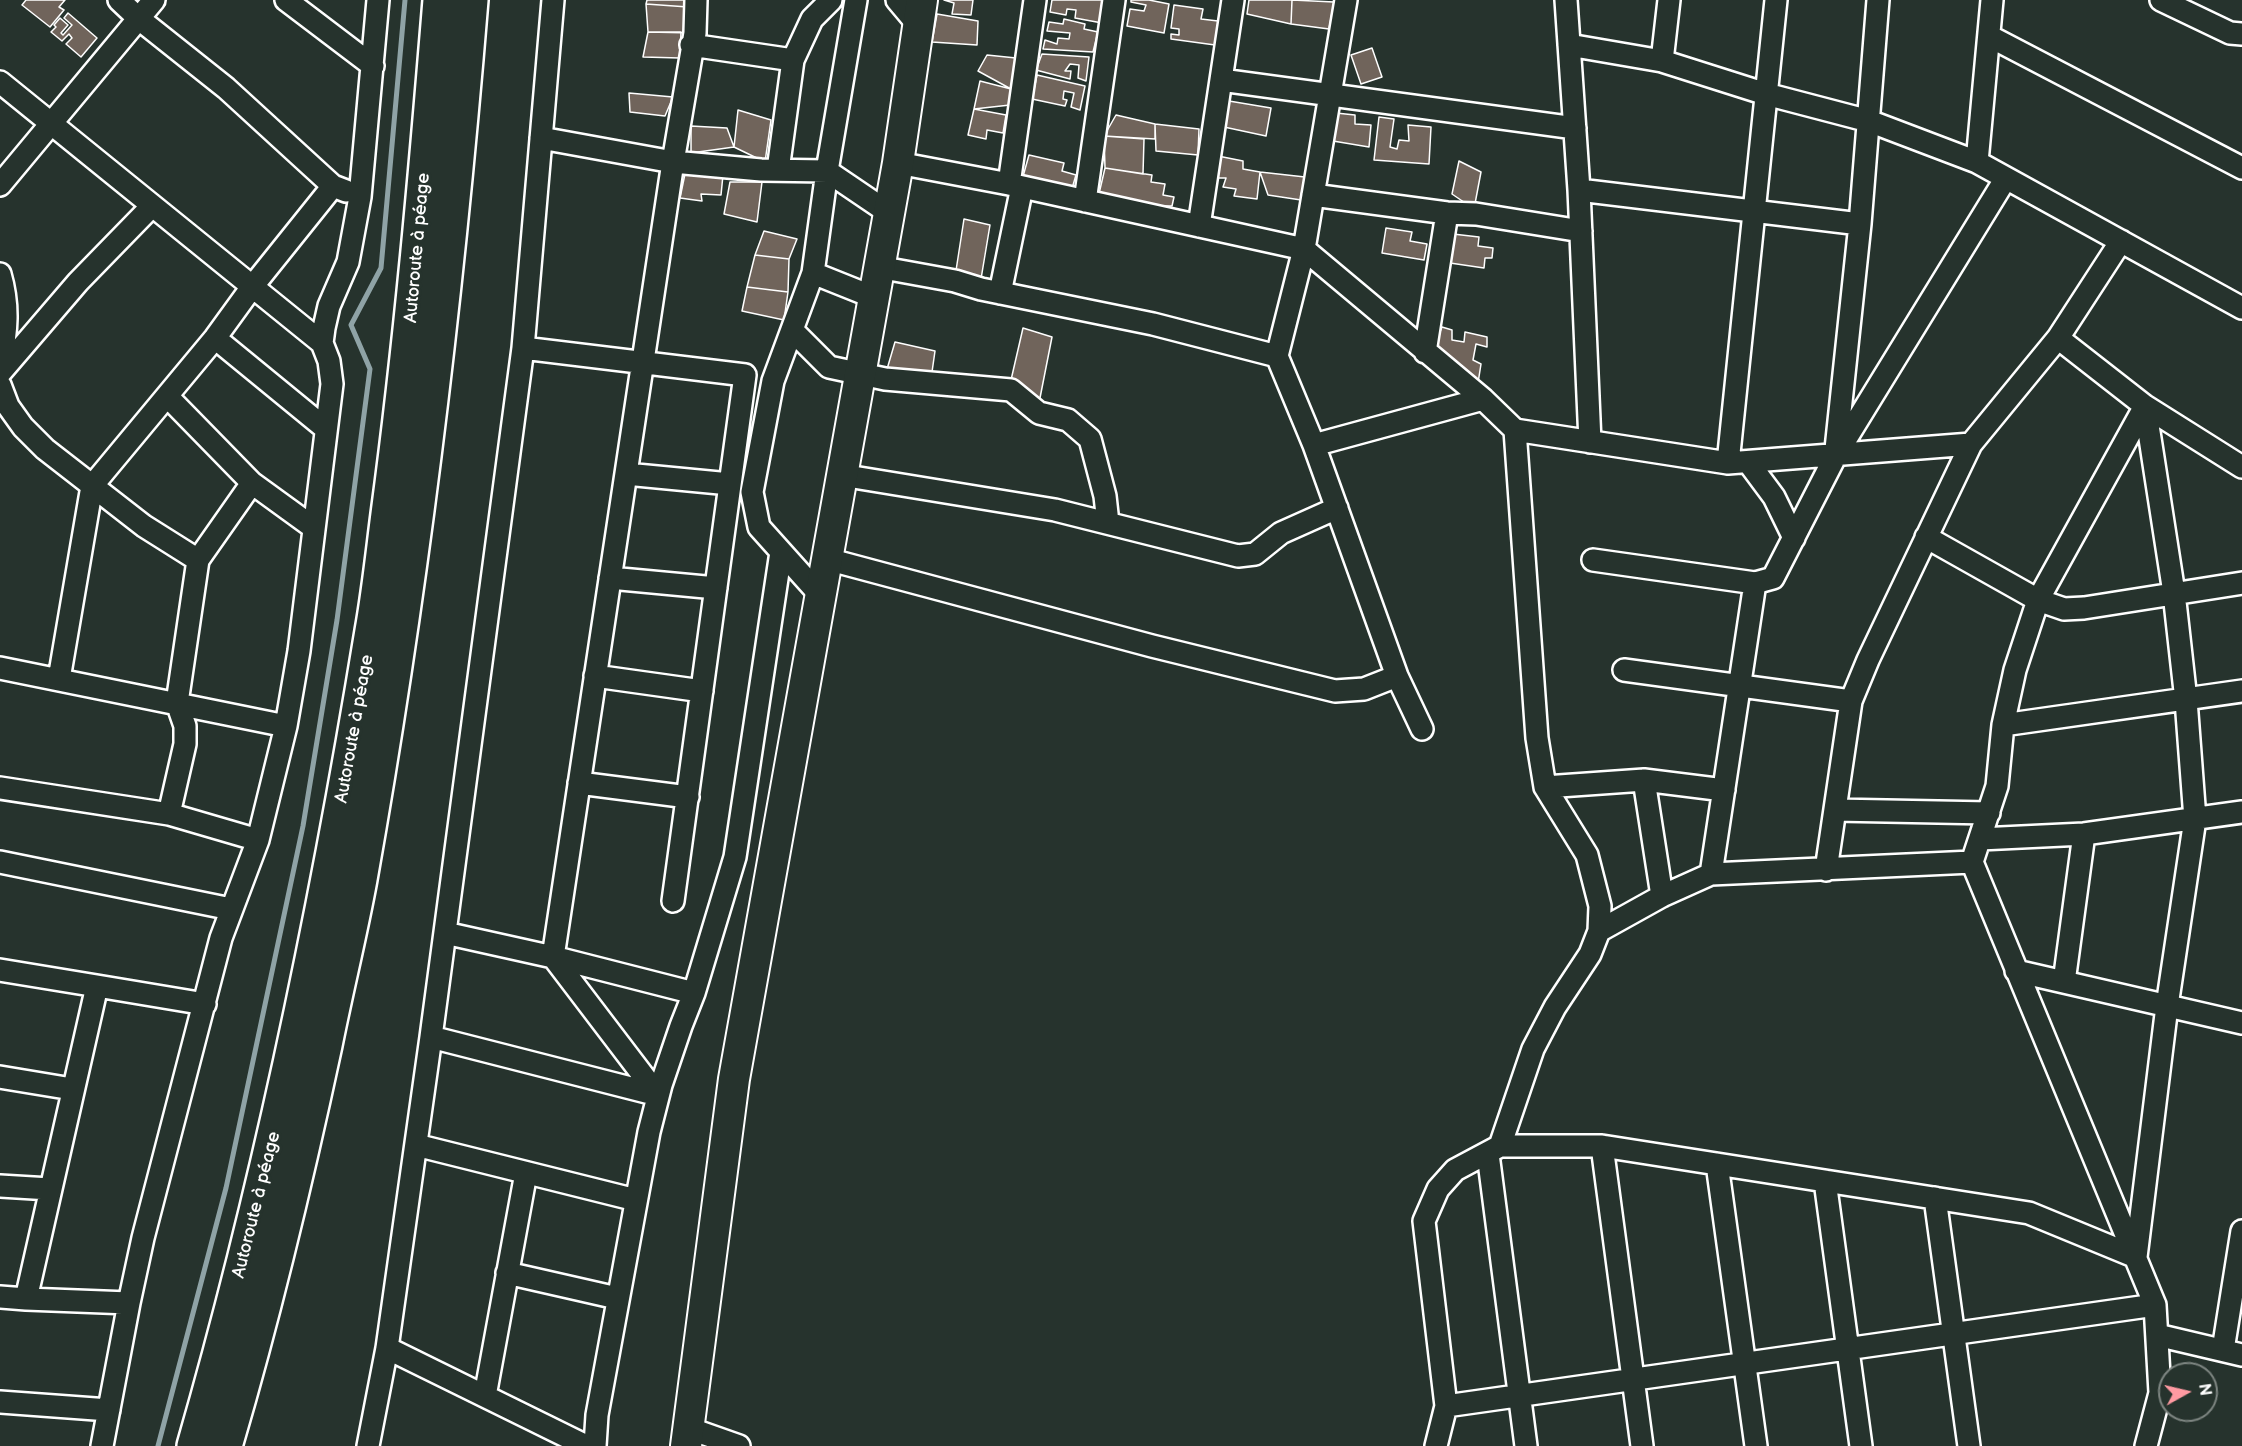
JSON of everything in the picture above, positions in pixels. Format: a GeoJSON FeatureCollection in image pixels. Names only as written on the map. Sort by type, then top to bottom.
{"type":"FeatureCollection","features":[{"type":"Feature","properties":{"kind":"highway","name":"Autoroute à péage"},"geometry":{"type":"LineString","coordinates":[[194,1446],[225,1338],[291,1064],[373,629],[406,383],[440,0]]}},
{"type":"Feature","properties":{"kind":"highway"},"geometry":{"type":"LineString","coordinates":[[225,1446],[281,1240],[360,880],[400,626],[435,376],[459,147],[471,0]]}},
{"type":"Feature","properties":{"kind":"street"},"geometry":{"type":"LineString","coordinates":[[119,0],[138,18],[226,88],[333,186],[360,197]]}},
{"type":"Feature","properties":{"kind":"street"},"geometry":{"type":"LineString","coordinates":[[0,185],[154,0]]}},
{"type":"Feature","properties":{"kind":"street"},"geometry":{"type":"LineString","coordinates":[[322,343],[329,306],[348,262],[360,197],[378,0]]}},
{"type":"Feature","properties":{"kind":"street"},"geometry":{"type":"LineString","coordinates":[[368,1446],[387,1348],[416,1145],[523,348],[553,0]]}},
{"type":"Feature","properties":{"kind":"street"},"geometry":{"type":"LineString","coordinates":[[658,1095],[553,957],[673,162],[695,33],[696,0]]}},
{"type":"Feature","properties":{"kind":"street"},"geometry":{"type":"LineString","coordinates":[[778,170],[793,60],[812,19],[831,0]]}},
{"type":"Feature","properties":{"kind":"street"},"geometry":{"type":"LineString","coordinates":[[820,595],[759,527],[752,492],[773,381],[813,273],[827,171],[856,0]]}},
{"type":"Feature","properties":{"kind":"street"},"geometry":{"type":"LineString","coordinates":[[739,1446],[687,1437],[734,1079],[898,163],[920,13],[897,0]]}},
{"type":"Feature","properties":{"kind":"street"},"geometry":{"type":"LineString","coordinates":[[1000,293],[1015,185],[1035,0]]}},
{"type":"Feature","properties":{"kind":"street"},"geometry":{"type":"LineString","coordinates":[[1084,201],[1114,0]]}},
{"type":"Feature","properties":{"kind":"street"},"geometry":{"type":"LineString","coordinates":[[1199,226],[1233,0]]}},
{"type":"Feature","properties":{"kind":"street"},"geometry":{"type":"LineString","coordinates":[[1346,0],[1304,249],[1277,356],[1314,445],[1397,676],[1422,729]]}},
{"type":"Feature","properties":{"kind":"street"},"geometry":{"type":"LineString","coordinates":[[1566,0],[1579,190],[1590,442]]}},
{"type":"Feature","properties":{"kind":"street"},"geometry":{"type":"LineString","coordinates":[[1662,61],[1669,0]]}},
{"type":"Feature","properties":{"kind":"street"},"geometry":{"type":"LineString","coordinates":[[1776,0],[1754,211],[1738,462],[1774,497],[1794,538]]}},
{"type":"Feature","properties":{"kind":"street"},"geometry":{"type":"LineString","coordinates":[[1836,455],[1860,224],[1878,0]]}},
{"type":"Feature","properties":{"kind":"street"},"geometry":{"type":"LineString","coordinates":[[1977,162],[1992,0]]}},
{"type":"Feature","properties":{"kind":"street"},"geometry":{"type":"LineString","coordinates":[[2161,0],[2230,33],[2242,33]]}},
{"type":"Feature","properties":{"kind":"street"},"geometry":{"type":"LineString","coordinates":[[292,2],[373,66]]}},
{"type":"Feature","properties":{"kind":"street"},"geometry":{"type":"LineString","coordinates":[[1989,36],[2242,168]]}},
{"type":"Feature","properties":{"kind":"street"},"geometry":{"type":"LineString","coordinates":[[692,45],[793,60]]}},
{"type":"Feature","properties":{"kind":"street"},"geometry":{"type":"LineString","coordinates":[[1569,45],[1662,61],[1766,94],[1869,121],[1977,162],[2242,308]]}},
{"type":"Feature","properties":{"kind":"street"},"geometry":{"type":"LineString","coordinates":[[1221,80],[1575,128]]}},
{"type":"Feature","properties":{"kind":"street"},"geometry":{"type":"LineString","coordinates":[[0,82],[322,343],[329,361],[332,384],[299,651],[286,726],[258,840],[221,938],[143,1238],[102,1446]]}},
{"type":"Feature","properties":{"kind":"street"},"geometry":{"type":"LineString","coordinates":[[541,138],[673,162],[778,170],[827,171],[889,213]]}},
{"type":"Feature","properties":{"kind":"street"},"geometry":{"type":"LineString","coordinates":[[898,163],[1015,185],[1304,249],[1482,399],[1515,430],[1738,462],[1971,444]]}},
{"type":"Feature","properties":{"kind":"street"},"geometry":{"type":"LineString","coordinates":[[1593,560],[1755,584],[1773,578],[1836,455],[2006,178]]}},
{"type":"Feature","properties":{"kind":"street"},"geometry":{"type":"LineString","coordinates":[[59,679],[92,486],[215,338],[252,287],[333,186]]}},
{"type":"Feature","properties":{"kind":"street"},"geometry":{"type":"LineString","coordinates":[[1579,190],[1860,224]]}},
{"type":"Feature","properties":{"kind":"street"},"geometry":{"type":"LineString","coordinates":[[1313,195],[1447,213],[1476,214],[1581,231]]}},
{"type":"Feature","properties":{"kind":"street"},"geometry":{"type":"LineString","coordinates":[[0,373],[78,282],[152,206]]}},
{"type":"Feature","properties":{"kind":"street"},"geometry":{"type":"LineString","coordinates":[[1425,352],[1447,213]]}},
{"type":"Feature","properties":{"kind":"street"},"geometry":{"type":"LineString","coordinates":[[1826,870],[1851,701],[1868,660],[1971,444],[2058,338],[2121,242]]}},
{"type":"Feature","properties":{"kind":"street"},"geometry":{"type":"LineString","coordinates":[[878,267],[955,281],[1000,293],[1153,324],[1277,356]]}},
{"type":"Feature","properties":{"kind":"street"},"geometry":{"type":"LineString","coordinates":[[813,273],[873,297]]}},
{"type":"Feature","properties":{"kind":"street"},"geometry":{"type":"LineString","coordinates":[[0,274],[5,292],[7,314],[0,363]]}},
{"type":"Feature","properties":{"kind":"street"},"geometry":{"type":"LineString","coordinates":[[792,330],[829,367],[885,378],[1011,390],[1039,413],[1068,420],[1090,439],[1105,496],[1108,523]]}},
{"type":"Feature","properties":{"kind":"street"},"geometry":{"type":"LineString","coordinates":[[215,338],[326,429]]}},
{"type":"Feature","properties":{"kind":"street"},"geometry":{"type":"LineString","coordinates":[[2058,338],[2145,406],[2242,467]]}},
{"type":"Feature","properties":{"kind":"street"},"geometry":{"type":"LineString","coordinates":[[523,348],[745,375],[674,902]]}},
{"type":"Feature","properties":{"kind":"street"},"geometry":{"type":"LineString","coordinates":[[0,385],[8,406],[23,427],[45,449],[144,526],[198,560]]}},
{"type":"Feature","properties":{"kind":"street"},"geometry":{"type":"LineString","coordinates":[[167,396],[252,483],[314,528]]}},
{"type":"Feature","properties":{"kind":"street"},"geometry":{"type":"LineString","coordinates":[[1314,445],[1482,399]]}},
{"type":"Feature","properties":{"kind":"street"},"geometry":{"type":"LineString","coordinates":[[2136,1257],[2167,1006],[2195,819],[2186,700],[2174,593],[2145,406]]}},
{"type":"Feature","properties":{"kind":"street"},"geometry":{"type":"LineString","coordinates":[[2145,406],[2038,600],[2015,670],[2003,725],[1997,786],[1972,862],[2155,1305],[2160,1393],[2146,1446]]}},
{"type":"Feature","properties":{"kind":"street"},"geometry":{"type":"LineString","coordinates":[[1515,430],[1537,738],[1545,787],[1587,855],[1600,906],[1599,931],[1590,954],[1555,1007],[1533,1049],[1494,1150],[1526,1446]]}},
{"type":"Feature","properties":{"kind":"street"},"geometry":{"type":"LineString","coordinates":[[626,474],[730,484]]}},
{"type":"Feature","properties":{"kind":"street"},"geometry":{"type":"LineString","coordinates":[[841,475],[1055,510],[1238,556],[1255,554],[1281,533],[1336,508]]}},
{"type":"Feature","properties":{"kind":"street"},"geometry":{"type":"LineString","coordinates":[[169,814],[185,744],[185,726],[177,703],[198,560],[252,483]]}},
{"type":"Feature","properties":{"kind":"street"},"geometry":{"type":"LineString","coordinates":[[1926,537],[2038,600],[2064,609],[2084,608],[2242,583]]}},
{"type":"Feature","properties":{"kind":"street"},"geometry":{"type":"LineString","coordinates":[[595,1446],[597,1415],[617,1298],[658,1095],[694,993],[735,857],[782,552]]}},
{"type":"Feature","properties":{"kind":"street"},"geometry":{"type":"LineString","coordinates":[[826,559],[1335,692],[1364,689],[1397,676]]}},
{"type":"Feature","properties":{"kind":"street"},"geometry":{"type":"LineString","coordinates":[[610,578],[716,588]]}},
{"type":"Feature","properties":{"kind":"street"},"geometry":{"type":"LineString","coordinates":[[1711,874],[1755,584]]}},
{"type":"Feature","properties":{"kind":"street"},"geometry":{"type":"LineString","coordinates":[[0,668],[286,726]]}},
{"type":"Feature","properties":{"kind":"street"},"geometry":{"type":"LineString","coordinates":[[1624,670],[1851,701]]}},
{"type":"Feature","properties":{"kind":"street"},"geometry":{"type":"LineString","coordinates":[[595,676],[702,691]]}},
{"type":"Feature","properties":{"kind":"street"},"geometry":{"type":"LineString","coordinates":[[2003,725],[2242,691]]}},
{"type":"Feature","properties":{"kind":"street"},"geometry":{"type":"LineString","coordinates":[[1545,787],[1644,780],[1724,790]]}},
{"type":"Feature","properties":{"kind":"street"},"geometry":{"type":"LineString","coordinates":[[1644,780],[1662,896]]}},
{"type":"Feature","properties":{"kind":"street"},"geometry":{"type":"LineString","coordinates":[[579,783],[687,797]]}},
{"type":"Feature","properties":{"kind":"street"},"geometry":{"type":"LineString","coordinates":[[0,788],[169,814],[258,840]]}},
{"type":"Feature","properties":{"kind":"street"},"geometry":{"type":"LineString","coordinates":[[1835,810],[1989,813]]}},
{"type":"Feature","properties":{"kind":"street"},"geometry":{"type":"LineString","coordinates":[[1980,839],[2084,834],[2242,812]]}},
{"type":"Feature","properties":{"kind":"street"},"geometry":{"type":"LineString","coordinates":[[2064,982],[2084,834]]}},
{"type":"Feature","properties":{"kind":"street"},"geometry":{"type":"LineString","coordinates":[[0,862],[231,909]]}},
{"type":"Feature","properties":{"kind":"street"},"geometry":{"type":"LineString","coordinates":[[1599,931],[1662,896],[1711,874],[1972,862]]}},
{"type":"Feature","properties":{"kind":"street"},"geometry":{"type":"LineString","coordinates":[[445,933],[553,957],[694,993]]}},
{"type":"Feature","properties":{"kind":"street"},"geometry":{"type":"LineString","coordinates":[[0,970],[205,1004]]}},
{"type":"Feature","properties":{"kind":"street"},"geometry":{"type":"LineString","coordinates":[[2016,971],[2242,1023]]}},
{"type":"Feature","properties":{"kind":"street"},"geometry":{"type":"LineString","coordinates":[[26,1299],[96,986]]}},
{"type":"Feature","properties":{"kind":"street"},"geometry":{"type":"LineString","coordinates":[[431,1037],[658,1095]]}},
{"type":"Feature","properties":{"kind":"street"},"geometry":{"type":"LineString","coordinates":[[0,1077],[72,1089]]}},
{"type":"Feature","properties":{"kind":"street"},"geometry":{"type":"LineString","coordinates":[[416,1145],[636,1200]]}},
{"type":"Feature","properties":{"kind":"street"},"geometry":{"type":"LineString","coordinates":[[1436,1446],[1446,1406],[1424,1221],[1438,1189],[1455,1170],[1494,1150],[1602,1146],[2028,1213],[2136,1257]]}},
{"type":"Feature","properties":{"kind":"street"},"geometry":{"type":"LineString","coordinates":[[1602,1146],[1642,1446]]}},
{"type":"Feature","properties":{"kind":"street"},"geometry":{"type":"LineString","coordinates":[[1717,1164],[1756,1446]]}},
{"type":"Feature","properties":{"kind":"street"},"geometry":{"type":"LineString","coordinates":[[485,1396],[526,1173]]}},
{"type":"Feature","properties":{"kind":"street"},"geometry":{"type":"LineString","coordinates":[[1825,1181],[1861,1446]]}},
{"type":"Feature","properties":{"kind":"street"},"geometry":{"type":"LineString","coordinates":[[0,1186],[50,1189]]}},
{"type":"Feature","properties":{"kind":"street"},"geometry":{"type":"LineString","coordinates":[[1935,1198],[1969,1446]]}},
{"type":"Feature","properties":{"kind":"street"},"geometry":{"type":"LineString","coordinates":[[2157,1335],[2233,1352],[2242,1231]]}},
{"type":"Feature","properties":{"kind":"street"},"geometry":{"type":"LineString","coordinates":[[507,1273],[617,1298]]}},
{"type":"Feature","properties":{"kind":"street"},"geometry":{"type":"LineString","coordinates":[[0,1297],[129,1303]]}},
{"type":"Feature","properties":{"kind":"street"},"geometry":{"type":"LineString","coordinates":[[1446,1406],[2155,1305]]}},
{"type":"Feature","properties":{"kind":"street"},"geometry":{"type":"LineString","coordinates":[[387,1348],[586,1446]]}},
{"type":"Feature","properties":{"kind":"street"},"geometry":{"type":"LineString","coordinates":[[0,1402],[108,1410]]}},
{"type":"Feature","properties":{"kind":"building"},"geometry":{"type":"Polygon","coordinates":[[[26,0],[65,0],[59,7],[64,10],[50,27],[22,5],[26,0]]]}},
{"type":"Feature","properties":{"kind":"building"},"geometry":{"type":"Polygon","coordinates":[[[647,0],[689,0],[688,7],[646,4],[647,0]]]}},
{"type":"Feature","properties":{"kind":"building"},"geometry":{"type":"Polygon","coordinates":[[[944,0],[973,0],[971,15],[952,14],[954,3],[944,0]]]}},
{"type":"Feature","properties":{"kind":"building"},"geometry":{"type":"Polygon","coordinates":[[[1052,0],[1106,0],[1102,23],[1075,18],[1076,10],[1067,9],[1066,15],[1050,12],[1052,0]]]}},
{"type":"Feature","properties":{"kind":"building"},"geometry":{"type":"Polygon","coordinates":[[[1131,0],[1149,0],[1169,4],[1164,33],[1127,26],[1130,9],[1144,11],[1146,5],[1131,2],[1131,0]]]}},
{"type":"Feature","properties":{"kind":"building"},"geometry":{"type":"Polygon","coordinates":[[[1249,0],[1292,0],[1291,24],[1247,14],[1249,0]]]}},
{"type":"Feature","properties":{"kind":"building"},"geometry":{"type":"Polygon","coordinates":[[[1292,0],[1334,2],[1329,29],[1291,24],[1292,0]]]}},
{"type":"Feature","properties":{"kind":"building"},"geometry":{"type":"Polygon","coordinates":[[[646,4],[688,7],[693,33],[648,32],[646,4]]]}},
{"type":"Feature","properties":{"kind":"building"},"geometry":{"type":"Polygon","coordinates":[[[1174,5],[1203,9],[1201,19],[1218,21],[1215,45],[1171,39],[1171,34],[1179,35],[1179,29],[1171,28],[1174,5]]]}},
{"type":"Feature","properties":{"kind":"building"},"geometry":{"type":"Polygon","coordinates":[[[68,13],[97,38],[81,57],[66,44],[72,38],[69,34],[62,41],[51,32],[60,18],[68,25],[61,33],[63,35],[72,25],[64,18],[68,13]]]}},
{"type":"Feature","properties":{"kind":"building"},"geometry":{"type":"Polygon","coordinates":[[[937,14],[978,21],[977,45],[932,42],[937,14]]]}},
{"type":"Feature","properties":{"kind":"building"},"geometry":{"type":"Polygon","coordinates":[[[1064,19],[1085,24],[1084,29],[1098,32],[1093,52],[1043,49],[1045,40],[1057,44],[1058,38],[1069,39],[1070,33],[1047,31],[1049,22],[1063,24],[1064,19]]]}},
{"type":"Feature","properties":{"kind":"building"},"geometry":{"type":"Polygon","coordinates":[[[648,32],[681,32],[680,58],[643,57],[648,32]]]}},
{"type":"Feature","properties":{"kind":"building"},"geometry":{"type":"Polygon","coordinates":[[[1372,48],[1382,77],[1361,84],[1351,55],[1372,48]]]}},
{"type":"Feature","properties":{"kind":"building"},"geometry":{"type":"Polygon","coordinates":[[[1042,54],[1089,57],[1086,81],[1078,78],[1079,65],[1070,64],[1065,71],[1071,71],[1070,79],[1036,70],[1042,54]]]}},
{"type":"Feature","properties":{"kind":"building"},"geometry":{"type":"Polygon","coordinates":[[[987,55],[1016,58],[1011,89],[978,71],[987,55]]]}},
{"type":"Feature","properties":{"kind":"building"},"geometry":{"type":"Polygon","coordinates":[[[1037,75],[1085,86],[1080,110],[1071,107],[1074,93],[1064,91],[1063,99],[1067,100],[1065,106],[1032,99],[1037,75]]]}},
{"type":"Feature","properties":{"kind":"building"},"geometry":{"type":"Polygon","coordinates":[[[980,81],[1011,89],[1010,105],[974,109],[980,81]]]}},
{"type":"Feature","properties":{"kind":"building"},"geometry":{"type":"Polygon","coordinates":[[[629,93],[673,97],[665,116],[630,112],[629,93]]]}},
{"type":"Feature","properties":{"kind":"building"},"geometry":{"type":"Polygon","coordinates":[[[1229,101],[1271,108],[1266,136],[1224,127],[1229,101]]]}},
{"type":"Feature","properties":{"kind":"building"},"geometry":{"type":"Polygon","coordinates":[[[974,109],[1006,115],[1003,133],[987,130],[986,139],[968,135],[974,109]]]}},
{"type":"Feature","properties":{"kind":"building"},"geometry":{"type":"Polygon","coordinates":[[[738,110],[771,120],[765,162],[734,147],[738,110]]]}},
{"type":"Feature","properties":{"kind":"building"},"geometry":{"type":"Polygon","coordinates":[[[1336,113],[1355,115],[1355,124],[1371,125],[1369,147],[1333,141],[1336,113]]]}},
{"type":"Feature","properties":{"kind":"building"},"geometry":{"type":"Polygon","coordinates":[[[1116,115],[1155,124],[1155,139],[1104,136],[1116,115]]]}},
{"type":"Feature","properties":{"kind":"building"},"geometry":{"type":"Polygon","coordinates":[[[1379,117],[1394,119],[1390,147],[1397,149],[1399,140],[1409,141],[1408,125],[1431,127],[1429,164],[1374,160],[1379,117]]]}},
{"type":"Feature","properties":{"kind":"building"},"geometry":{"type":"Polygon","coordinates":[[[1155,124],[1199,129],[1198,155],[1156,151],[1155,124]]]}},
{"type":"Feature","properties":{"kind":"building"},"geometry":{"type":"Polygon","coordinates":[[[691,126],[727,128],[734,147],[691,153],[691,126]]]}},
{"type":"Feature","properties":{"kind":"building"},"geometry":{"type":"Polygon","coordinates":[[[1104,136],[1144,139],[1143,174],[1105,168],[1104,136]]]}},
{"type":"Feature","properties":{"kind":"building"},"geometry":{"type":"Polygon","coordinates":[[[1029,155],[1064,163],[1062,171],[1076,175],[1071,192],[1022,180],[1029,155]]]}},
{"type":"Feature","properties":{"kind":"building"},"geometry":{"type":"Polygon","coordinates":[[[1218,156],[1243,161],[1243,169],[1260,172],[1257,199],[1234,196],[1236,189],[1223,187],[1226,178],[1214,178],[1218,156]]]}},
{"type":"Feature","properties":{"kind":"building"},"geometry":{"type":"Polygon","coordinates":[[[1459,161],[1481,172],[1474,209],[1452,194],[1459,161]]]}},
{"type":"Feature","properties":{"kind":"building"},"geometry":{"type":"Polygon","coordinates":[[[1105,168],[1152,175],[1151,182],[1165,184],[1163,195],[1174,197],[1172,206],[1163,206],[1162,213],[1098,198],[1105,168]]]}},
{"type":"Feature","properties":{"kind":"building"},"geometry":{"type":"Polygon","coordinates":[[[686,169],[723,175],[721,195],[701,194],[702,201],[680,198],[686,169]]]}},
{"type":"Feature","properties":{"kind":"building"},"geometry":{"type":"Polygon","coordinates":[[[1260,172],[1305,177],[1301,200],[1268,195],[1260,172]]]}},
{"type":"Feature","properties":{"kind":"building"},"geometry":{"type":"Polygon","coordinates":[[[730,182],[762,182],[757,222],[724,214],[730,182]]]}},
{"type":"Feature","properties":{"kind":"building"},"geometry":{"type":"Polygon","coordinates":[[[964,219],[990,225],[980,285],[955,277],[964,219]]]}},
{"type":"Feature","properties":{"kind":"building"},"geometry":{"type":"Polygon","coordinates":[[[1386,228],[1412,232],[1410,241],[1427,244],[1424,260],[1382,253],[1386,228]]]}},
{"type":"Feature","properties":{"kind":"building"},"geometry":{"type":"Polygon","coordinates":[[[764,231],[797,239],[789,259],[755,255],[764,231]]]}},
{"type":"Feature","properties":{"kind":"building"},"geometry":{"type":"Polygon","coordinates":[[[1453,234],[1479,237],[1478,246],[1493,248],[1492,258],[1485,258],[1484,268],[1450,263],[1453,234]]]}},
{"type":"Feature","properties":{"kind":"building"},"geometry":{"type":"Polygon","coordinates":[[[755,255],[789,259],[788,292],[747,287],[755,255]]]}},
{"type":"Feature","properties":{"kind":"building"},"geometry":{"type":"Polygon","coordinates":[[[747,287],[788,292],[784,320],[742,311],[747,287]]]}},
{"type":"Feature","properties":{"kind":"building"},"geometry":{"type":"Polygon","coordinates":[[[1442,327],[1452,330],[1452,340],[1464,342],[1465,332],[1487,337],[1487,347],[1476,344],[1473,360],[1481,364],[1478,383],[1434,347],[1442,327]]]}},
{"type":"Feature","properties":{"kind":"building"},"geometry":{"type":"Polygon","coordinates":[[[1023,328],[1052,337],[1039,403],[1011,380],[1023,328]]]}},
{"type":"Feature","properties":{"kind":"building"},"geometry":{"type":"Polygon","coordinates":[[[895,342],[935,351],[932,372],[885,376],[895,342]]]}},
{"type":"Feature","properties":{"kind":"waterway"},"geometry":{"type":"LineString","coordinates":[[158,1446],[226,1188],[303,826],[337,620],[370,369],[351,325],[381,268],[405,0]]}}]}
